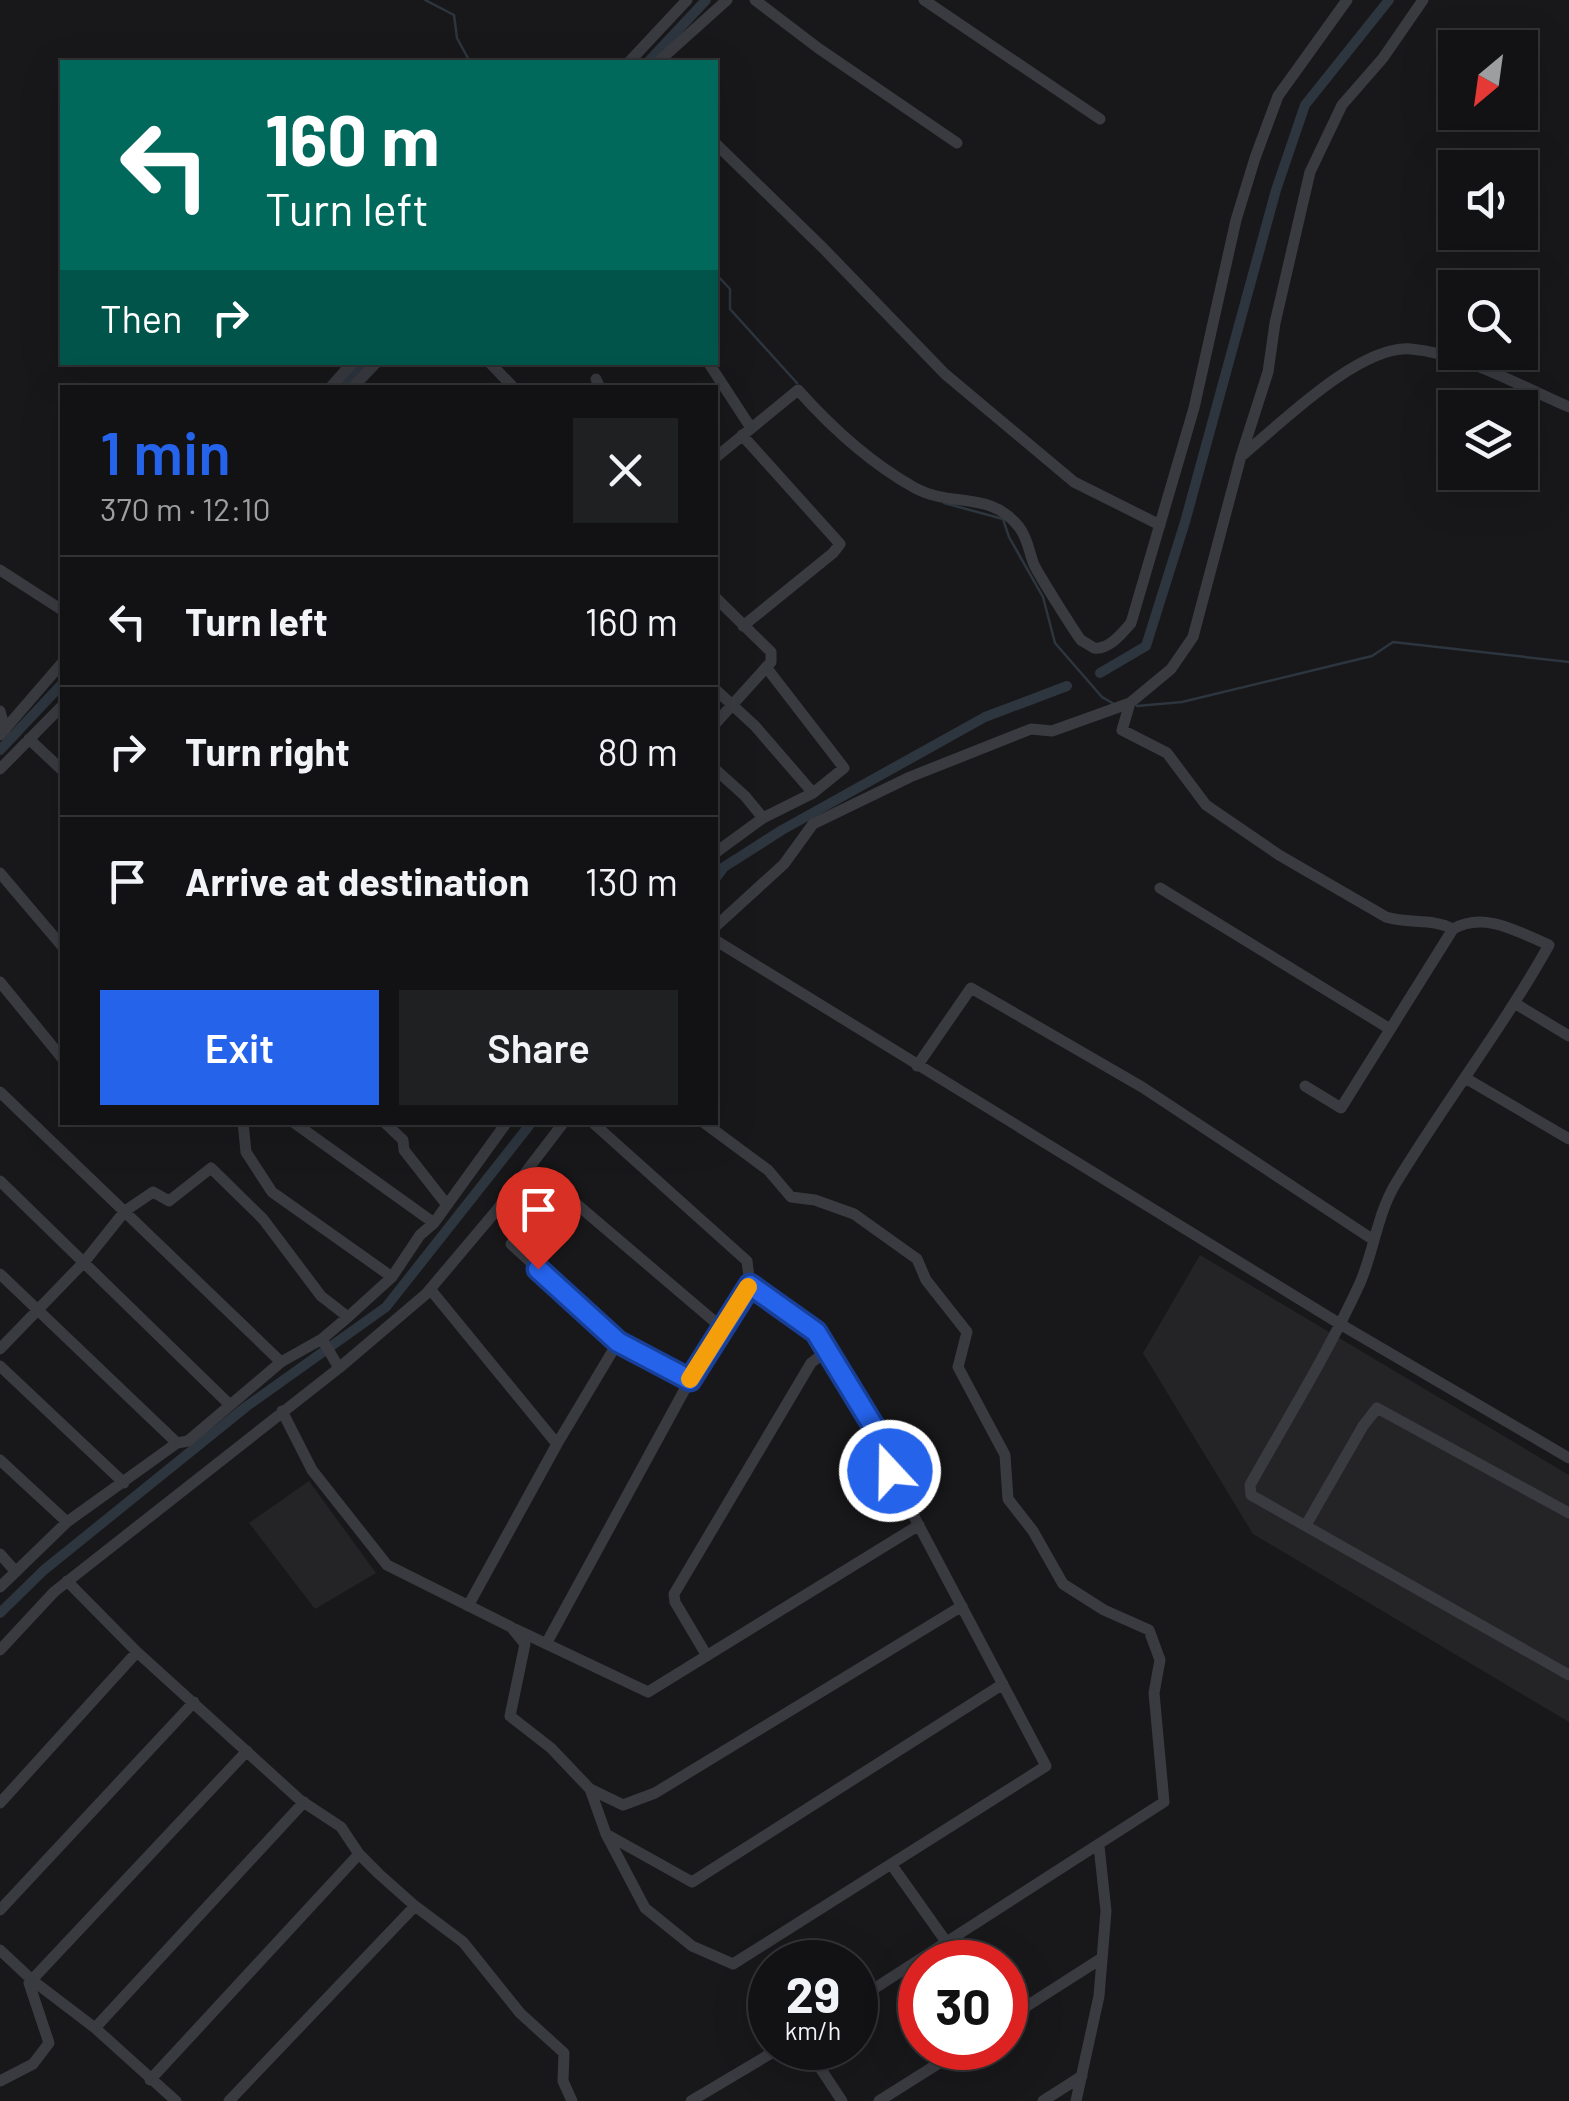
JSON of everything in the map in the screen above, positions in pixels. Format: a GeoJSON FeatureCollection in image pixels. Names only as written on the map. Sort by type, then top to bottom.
{"type":"FeatureCollection","features":[{"type":"Feature","properties":{"kind":"street"},"geometry":{"type":"LineString","coordinates":[[631,60],[687,0]]}},
{"type":"Feature","properties":{"kind":"street"},"geometry":{"type":"LineString","coordinates":[[660,60],[727,0]]}},
{"type":"Feature","properties":{"kind":"street"},"geometry":{"type":"LineString","coordinates":[[755,0],[957,143]]}},
{"type":"Feature","properties":{"kind":"street"},"geometry":{"type":"LineString","coordinates":[[924,0],[1100,119]]}},
{"type":"Feature","properties":{"kind":"street"},"geometry":{"type":"LineString","coordinates":[[718,456],[798,390],[827,422],[915,488],[948,502],[988,503],[1019,526],[1033,566],[1080,639],[1094,648],[1107,646],[1132,623],[1194,408],[1236,220],[1278,96],[1347,0]]}},
{"type":"Feature","properties":{"kind":"street"},"geometry":{"type":"LineString","coordinates":[[718,924],[784,864],[813,824],[910,776],[1030,729],[1052,732],[1130,703],[1171,669],[1193,637],[1241,456],[1268,372],[1275,323],[1310,172],[1342,105],[1383,58],[1422,0]]}},
{"type":"Feature","properties":{"kind":"street"},"geometry":{"type":"LineString","coordinates":[[718,146],[945,374],[1074,482],[1160,525]]}},
{"type":"Feature","properties":{"kind":"street"},"geometry":{"type":"LineString","coordinates":[[1241,456],[1334,378],[1371,358],[1408,348],[1460,360],[1569,407]]}},
{"type":"Feature","properties":{"kind":"street"},"geometry":{"type":"LineString","coordinates":[[333,385],[350,365]]}},
{"type":"Feature","properties":{"kind":"street"},"geometry":{"type":"LineString","coordinates":[[355,385],[374,365]]}},
{"type":"Feature","properties":{"kind":"street"},"geometry":{"type":"LineString","coordinates":[[492,365],[511,385]]}},
{"type":"Feature","properties":{"kind":"street"},"geometry":{"type":"LineString","coordinates":[[710,365],[747,432],[840,544],[834,554],[743,626]]}},
{"type":"Feature","properties":{"kind":"street"},"geometry":{"type":"LineString","coordinates":[[0,570],[60,609]]}},
{"type":"Feature","properties":{"kind":"street"},"geometry":{"type":"LineString","coordinates":[[718,600],[771,652],[771,662],[718,720]]}},
{"type":"Feature","properties":{"kind":"street"},"geometry":{"type":"LineString","coordinates":[[2,732],[60,665]]}},
{"type":"Feature","properties":{"kind":"street"},"geometry":{"type":"LineString","coordinates":[[718,851],[762,818],[813,793],[844,768],[766,666]]}},
{"type":"Feature","properties":{"kind":"street"},"geometry":{"type":"LineString","coordinates":[[718,692],[756,726],[813,793]]}},
{"type":"Feature","properties":{"kind":"street"},"geometry":{"type":"LineString","coordinates":[[1130,703],[1122,730],[1167,753],[1206,805],[1278,855],[1386,917],[1404,923],[1442,923],[1452,929]]}},
{"type":"Feature","properties":{"kind":"street"},"geometry":{"type":"LineString","coordinates":[[0,769],[60,708]]}},
{"type":"Feature","properties":{"kind":"street"},"geometry":{"type":"LineString","coordinates":[[0,711],[2,732]]}},
{"type":"Feature","properties":{"kind":"street"},"geometry":{"type":"LineString","coordinates":[[29,739],[60,768]]}},
{"type":"Feature","properties":{"kind":"street"},"geometry":{"type":"LineString","coordinates":[[718,772],[762,818]]}},
{"type":"Feature","properties":{"kind":"street"},"geometry":{"type":"LineString","coordinates":[[0,873],[60,944]]}},
{"type":"Feature","properties":{"kind":"street"},"geometry":{"type":"LineString","coordinates":[[1160,888],[1390,1029]]}},
{"type":"Feature","properties":{"kind":"street"},"geometry":{"type":"LineString","coordinates":[[1305,1086],[1341,1108],[1452,929],[1466,921],[1501,924],[1549,945],[1516,1004],[1393,1186],[1372,1239],[1362,1279],[1250,1485],[1251,1495],[1569,1675]]}},
{"type":"Feature","properties":{"kind":"street"},"geometry":{"type":"LineString","coordinates":[[718,942],[1340,1324],[1569,1458]]}},
{"type":"Feature","properties":{"kind":"street"},"geometry":{"type":"LineString","coordinates":[[0,982],[60,1056]]}},
{"type":"Feature","properties":{"kind":"street"},"geometry":{"type":"LineString","coordinates":[[917,1066],[972,988],[1142,1087],[1372,1239]]}},
{"type":"Feature","properties":{"kind":"street"},"geometry":{"type":"LineString","coordinates":[[1516,1004],[1569,1036]]}},
{"type":"Feature","properties":{"kind":"street"},"geometry":{"type":"LineString","coordinates":[[1467,1079],[1569,1139]]}},
{"type":"Feature","properties":{"kind":"street"},"geometry":{"type":"LineString","coordinates":[[0,1092],[282,1362]]}},
{"type":"Feature","properties":{"kind":"street"},"geometry":{"type":"LineString","coordinates":[[243,1125],[246,1152],[272,1192],[392,1276]]}},
{"type":"Feature","properties":{"kind":"street"},"geometry":{"type":"LineString","coordinates":[[296,1125],[434,1223]]}},
{"type":"Feature","properties":{"kind":"street"},"geometry":{"type":"LineString","coordinates":[[387,1125],[403,1140],[404,1150],[447,1205]]}},
{"type":"Feature","properties":{"kind":"street"},"geometry":{"type":"LineString","coordinates":[[0,1587],[67,1522],[176,1443],[188,1440],[282,1362],[348,1317],[392,1276],[505,1125]]}},
{"type":"Feature","properties":{"kind":"street"},"geometry":{"type":"LineString","coordinates":[[0,1650],[24,1621],[67,1582],[339,1368],[430,1288],[562,1125]]}},
{"type":"Feature","properties":{"kind":"street"},"geometry":{"type":"LineString","coordinates":[[546,1644],[690,1380],[750,1285],[747,1260],[595,1125]]}},
{"type":"Feature","properties":{"kind":"street"},"geometry":{"type":"LineString","coordinates":[[707,1125],[768,1170],[791,1197],[815,1200],[854,1214],[917,1259],[926,1280],[966,1332],[958,1366],[1005,1455],[1008,1499],[1033,1531],[1064,1584],[1104,1610],[1148,1630],[1160,1660],[1154,1693],[1164,1802],[952,1940]]}},
{"type":"Feature","properties":{"kind":"street"},"geometry":{"type":"LineString","coordinates":[[0,1349],[85,1261],[124,1212],[153,1192],[169,1201],[211,1168],[263,1219],[321,1296],[348,1317]]}},
{"type":"Feature","properties":{"kind":"street"},"geometry":{"type":"LineString","coordinates":[[0,1180],[228,1404]]}},
{"type":"Feature","properties":{"kind":"street"},"geometry":{"type":"LineString","coordinates":[[553,1184],[721,1326]]}},
{"type":"Feature","properties":{"kind":"street"},"geometry":{"type":"LineString","coordinates":[[511,1244],[618,1342],[690,1380]]}},
{"type":"Feature","properties":{"kind":"street"},"geometry":{"type":"LineString","coordinates":[[0,1274],[176,1443]]}},
{"type":"Feature","properties":{"kind":"street"},"geometry":{"type":"LineString","coordinates":[[590,1789],[606,1834],[645,1908],[692,1946],[732,1964],[1046,1766],[890,1471],[877,1432],[828,1350],[816,1332],[750,1285]]}},
{"type":"Feature","properties":{"kind":"street"},"geometry":{"type":"LineString","coordinates":[[430,1288],[557,1444]]}},
{"type":"Feature","properties":{"kind":"street"},"geometry":{"type":"LineString","coordinates":[[322,1338],[339,1368]]}},
{"type":"Feature","properties":{"kind":"street"},"geometry":{"type":"LineString","coordinates":[[468,1606],[618,1342]]}},
{"type":"Feature","properties":{"kind":"street"},"geometry":{"type":"LineString","coordinates":[[707,1656],[674,1594],[811,1363],[828,1350]]}},
{"type":"Feature","properties":{"kind":"street"},"geometry":{"type":"LineString","coordinates":[[0,1366],[124,1482]]}},
{"type":"Feature","properties":{"kind":"street"},"geometry":{"type":"LineString","coordinates":[[1306,1524],[1362,1426],[1377,1408],[1569,1513]]}},
{"type":"Feature","properties":{"kind":"street"},"geometry":{"type":"LineString","coordinates":[[282,1412],[312,1470],[387,1564],[648,1692],[919,1525]]}},
{"type":"Feature","properties":{"kind":"street"},"geometry":{"type":"LineString","coordinates":[[0,1460],[67,1522]]}},
{"type":"Feature","properties":{"kind":"street"},"geometry":{"type":"LineString","coordinates":[[0,1554],[16,1572]]}},
{"type":"Feature","properties":{"kind":"street"},"geometry":{"type":"LineString","coordinates":[[67,1582],[137,1652],[304,1802],[341,1827],[359,1854],[415,1906],[464,1942],[520,2013],[564,2053],[564,2081],[572,2101]]}},
{"type":"Feature","properties":{"kind":"street"},"geometry":{"type":"LineString","coordinates":[[511,1627],[525,1644],[510,1716],[550,1748],[590,1789],[623,1805],[655,1793],[962,1606]]}},
{"type":"Feature","properties":{"kind":"street"},"geometry":{"type":"LineString","coordinates":[[0,1803],[137,1652]]}},
{"type":"Feature","properties":{"kind":"street"},"geometry":{"type":"LineString","coordinates":[[606,1834],[692,1882],[1003,1684]]}},
{"type":"Feature","properties":{"kind":"street"},"geometry":{"type":"LineString","coordinates":[[0,1910],[194,1702]]}},
{"type":"Feature","properties":{"kind":"street"},"geometry":{"type":"LineString","coordinates":[[0,2081],[33,2064],[49,2044],[29,1983],[247,1751]]}},
{"type":"Feature","properties":{"kind":"street"},"geometry":{"type":"LineString","coordinates":[[95,2028],[304,1802]]}},
{"type":"Feature","properties":{"kind":"street"},"geometry":{"type":"LineString","coordinates":[[1076,2101],[1102,1958],[1106,1910],[1099,1846]]}},
{"type":"Feature","properties":{"kind":"street"},"geometry":{"type":"LineString","coordinates":[[150,2080],[359,1854]]}},
{"type":"Feature","properties":{"kind":"street"},"geometry":{"type":"LineString","coordinates":[[891,1864],[945,1940]]}},
{"type":"Feature","properties":{"kind":"street"},"geometry":{"type":"LineString","coordinates":[[228,2101],[415,1906]]}},
{"type":"Feature","properties":{"kind":"street"},"geometry":{"type":"LineString","coordinates":[[0,1950],[176,2101]]}},
{"type":"Feature","properties":{"kind":"street"},"geometry":{"type":"LineString","coordinates":[[1028,2005],[1102,1958]]}},
{"type":"Feature","properties":{"kind":"street"},"geometry":{"type":"LineString","coordinates":[[691,2101],[748,2067]]}},
{"type":"Feature","properties":{"kind":"street"},"geometry":{"type":"LineString","coordinates":[[822,2070],[842,2101]]}},
{"type":"Feature","properties":{"kind":"street"},"geometry":{"type":"LineString","coordinates":[[879,2101],[928,2070]]}},
{"type":"Feature","properties":{"kind":"street"},"geometry":{"type":"LineString","coordinates":[[1043,2101],[1082,2076]]}},
{"type":"Feature","properties":{"kind":"shaded area"},"geometry":{"type":"Polygon","coordinates":[[[1200,1255],[1569,1475],[1569,1722],[1253,1534],[1143,1353],[1200,1255]]]}},
{"type":"Feature","properties":{"kind":"shaded area"},"geometry":{"type":"Polygon","coordinates":[[[309,1481],[376,1573],[315,1609],[249,1523],[309,1481]]]}},
{"type":"Feature","properties":{"kind":"waterway"},"geometry":{"type":"LineString","coordinates":[[425,0],[454,15],[457,38],[469,60]]}},
{"type":"Feature","properties":{"kind":"waterway"},"geometry":{"type":"LineString","coordinates":[[650,60],[706,0]]}},
{"type":"Feature","properties":{"kind":"waterway"},"geometry":{"type":"LineString","coordinates":[[1100,673],[1146,646],[1185,522],[1276,190],[1305,105],[1389,0]]}},
{"type":"Feature","properties":{"kind":"waterway"},"geometry":{"type":"LineString","coordinates":[[718,276],[730,289],[730,309],[797,383]]}},
{"type":"Feature","properties":{"kind":"waterway"},"geometry":{"type":"LineString","coordinates":[[346,385],[363,365]]}},
{"type":"Feature","properties":{"kind":"waterway"},"geometry":{"type":"LineString","coordinates":[[944,503],[1003,519],[1043,597],[1055,643],[1102,697],[1114,704]]}},
{"type":"Feature","properties":{"kind":"waterway"},"geometry":{"type":"LineString","coordinates":[[1137,706],[1182,702],[1372,656],[1393,642],[1569,662]]}},
{"type":"Feature","properties":{"kind":"waterway"},"geometry":{"type":"LineString","coordinates":[[0,750],[60,686]]}},
{"type":"Feature","properties":{"kind":"waterway"},"geometry":{"type":"LineString","coordinates":[[718,875],[724,867],[782,830],[985,717],[1067,686]]}},
{"type":"Feature","properties":{"kind":"waterway"},"geometry":{"type":"LineString","coordinates":[[0,1613],[44,1570],[247,1406],[386,1307],[530,1125]]}},
{"type":"Feature","properties":{"kind":"slow traffic"},"geometry":{"type":"LineString","coordinates":[[690,1379],[748,1287]]}},
{"type":"Feature","properties":{"kind":"route"},"geometry":{"type":"LineString","coordinates":[[538,1269],[618,1342],[690,1380],[750,1285],[816,1332],[877,1432],[890,1471]]}}]}
